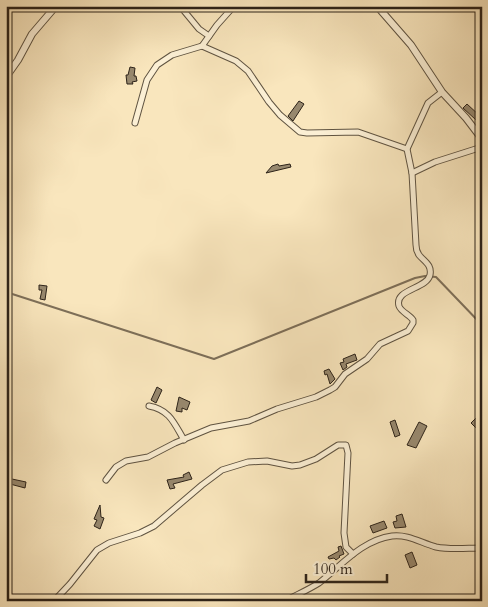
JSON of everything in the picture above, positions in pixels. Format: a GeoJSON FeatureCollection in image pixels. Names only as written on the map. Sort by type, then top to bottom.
{"type":"FeatureCollection","features":[{"type":"Feature","properties":{"kind":"street"},"geometry":{"type":"LineString","coordinates":[[6,78],[32,34],[56,6]]}},
{"type":"Feature","properties":{"kind":"street"},"geometry":{"type":"LineString","coordinates":[[180,6],[199,30],[209,36]]}},
{"type":"Feature","properties":{"kind":"street"},"geometry":{"type":"LineString","coordinates":[[135,123],[147,80],[157,65],[172,55],[202,46],[234,6]]}},
{"type":"Feature","properties":{"kind":"street"},"geometry":{"type":"LineString","coordinates":[[377,6],[415,51],[442,92],[482,139]]}},
{"type":"Feature","properties":{"kind":"street"},"geometry":{"type":"LineString","coordinates":[[202,46],[231,59],[248,71],[274,108],[300,132],[307,134],[358,132],[407,149]]}},
{"type":"Feature","properties":{"kind":"street"},"geometry":{"type":"LineString","coordinates":[[106,480],[120,464],[126,461],[148,457],[220,425],[250,421],[335,387],[345,374],[367,359],[380,344],[408,331],[413,320],[399,306],[399,301],[405,293],[430,276],[428,264],[419,255],[416,244],[412,173],[407,149],[428,103],[442,92]]}},
{"type":"Feature","properties":{"kind":"street"},"geometry":{"type":"LineString","coordinates":[[412,173],[482,147]]}},
{"type":"Feature","properties":{"kind":"street"},"geometry":{"type":"LineString","coordinates":[[149,406],[161,408],[165,411],[184,440]]}},
{"type":"Feature","properties":{"kind":"street"},"geometry":{"type":"LineString","coordinates":[[54,601],[102,546],[140,533],[154,526],[222,470],[248,462],[300,465],[308,463],[342,444],[346,446],[348,453],[344,534],[346,547],[353,554]]}},
{"type":"Feature","properties":{"kind":"street"},"geometry":{"type":"LineString","coordinates":[[285,601],[320,582],[353,554],[392,536],[405,536],[435,547],[482,548]]}},
{"type":"Feature","properties":{"kind":"street"},"geometry":{"type":"LineString","coordinates":[[300,592],[301,601]]}},
{"type":"Feature","properties":{"kind":"street"},"geometry":{"type":"LineString","coordinates":[[6,599],[11,601]]}},
{"type":"Feature","properties":{"kind":"building"},"geometry":{"type":"Polygon","coordinates":[[[130,67],[135,68],[134,76],[136,76],[137,81],[132,82],[133,84],[127,84],[126,75],[128,75],[130,67]]]}},
{"type":"Feature","properties":{"kind":"building"},"geometry":{"type":"Polygon","coordinates":[[[299,101],[304,104],[293,121],[288,116],[299,101]]]}},
{"type":"Feature","properties":{"kind":"building"},"geometry":{"type":"Polygon","coordinates":[[[467,104],[480,116],[476,120],[463,108],[467,104]]]}},
{"type":"Feature","properties":{"kind":"building"},"geometry":{"type":"Polygon","coordinates":[[[278,164],[279,166],[290,164],[291,167],[266,173],[272,166],[278,164]]]}},
{"type":"Feature","properties":{"kind":"building"},"geometry":{"type":"Polygon","coordinates":[[[39,285],[47,286],[45,300],[40,299],[42,290],[39,290],[39,285]]]}},
{"type":"Feature","properties":{"kind":"building"},"geometry":{"type":"Polygon","coordinates":[[[355,354],[357,360],[346,364],[347,367],[343,370],[340,363],[344,362],[343,359],[355,354]]]}},
{"type":"Feature","properties":{"kind":"building"},"geometry":{"type":"Polygon","coordinates":[[[329,369],[335,379],[330,384],[324,371],[329,369]]]}},
{"type":"Feature","properties":{"kind":"building"},"geometry":{"type":"Polygon","coordinates":[[[157,387],[162,390],[156,403],[151,400],[157,387]]]}},
{"type":"Feature","properties":{"kind":"building"},"geometry":{"type":"Polygon","coordinates":[[[179,397],[190,402],[187,410],[182,408],[182,412],[176,411],[179,397]]]}},
{"type":"Feature","properties":{"kind":"building"},"geometry":{"type":"Polygon","coordinates":[[[476,418],[482,424],[482,434],[471,423],[476,418]]]}},
{"type":"Feature","properties":{"kind":"building"},"geometry":{"type":"Polygon","coordinates":[[[395,420],[400,435],[395,437],[390,422],[395,420]]]}},
{"type":"Feature","properties":{"kind":"building"},"geometry":{"type":"Polygon","coordinates":[[[419,422],[427,426],[416,448],[407,445],[419,422]]]}},
{"type":"Feature","properties":{"kind":"building"},"geometry":{"type":"Polygon","coordinates":[[[189,472],[192,479],[173,484],[175,488],[170,489],[167,480],[184,477],[183,475],[189,472]]]}},
{"type":"Feature","properties":{"kind":"building"},"geometry":{"type":"Polygon","coordinates":[[[12,479],[26,482],[25,488],[10,484],[12,479]]]}},
{"type":"Feature","properties":{"kind":"building"},"geometry":{"type":"Polygon","coordinates":[[[100,505],[101,517],[104,518],[100,529],[94,526],[97,520],[94,519],[100,505]]]}},
{"type":"Feature","properties":{"kind":"building"},"geometry":{"type":"Polygon","coordinates":[[[402,514],[406,527],[395,528],[393,522],[397,521],[396,516],[402,514]]]}},
{"type":"Feature","properties":{"kind":"building"},"geometry":{"type":"Polygon","coordinates":[[[384,521],[387,528],[373,533],[370,526],[384,521]]]}},
{"type":"Feature","properties":{"kind":"building"},"geometry":{"type":"Polygon","coordinates":[[[341,546],[344,554],[336,560],[334,558],[329,559],[328,557],[339,551],[338,547],[341,546]]]}},
{"type":"Feature","properties":{"kind":"building"},"geometry":{"type":"Polygon","coordinates":[[[412,552],[417,565],[410,568],[405,555],[412,552]]]}},
{"type":"Feature","properties":{"kind":"waterway"},"geometry":{"type":"LineString","coordinates":[[6,292],[214,359],[415,278],[425,276],[436,277],[482,325]]}}]}
